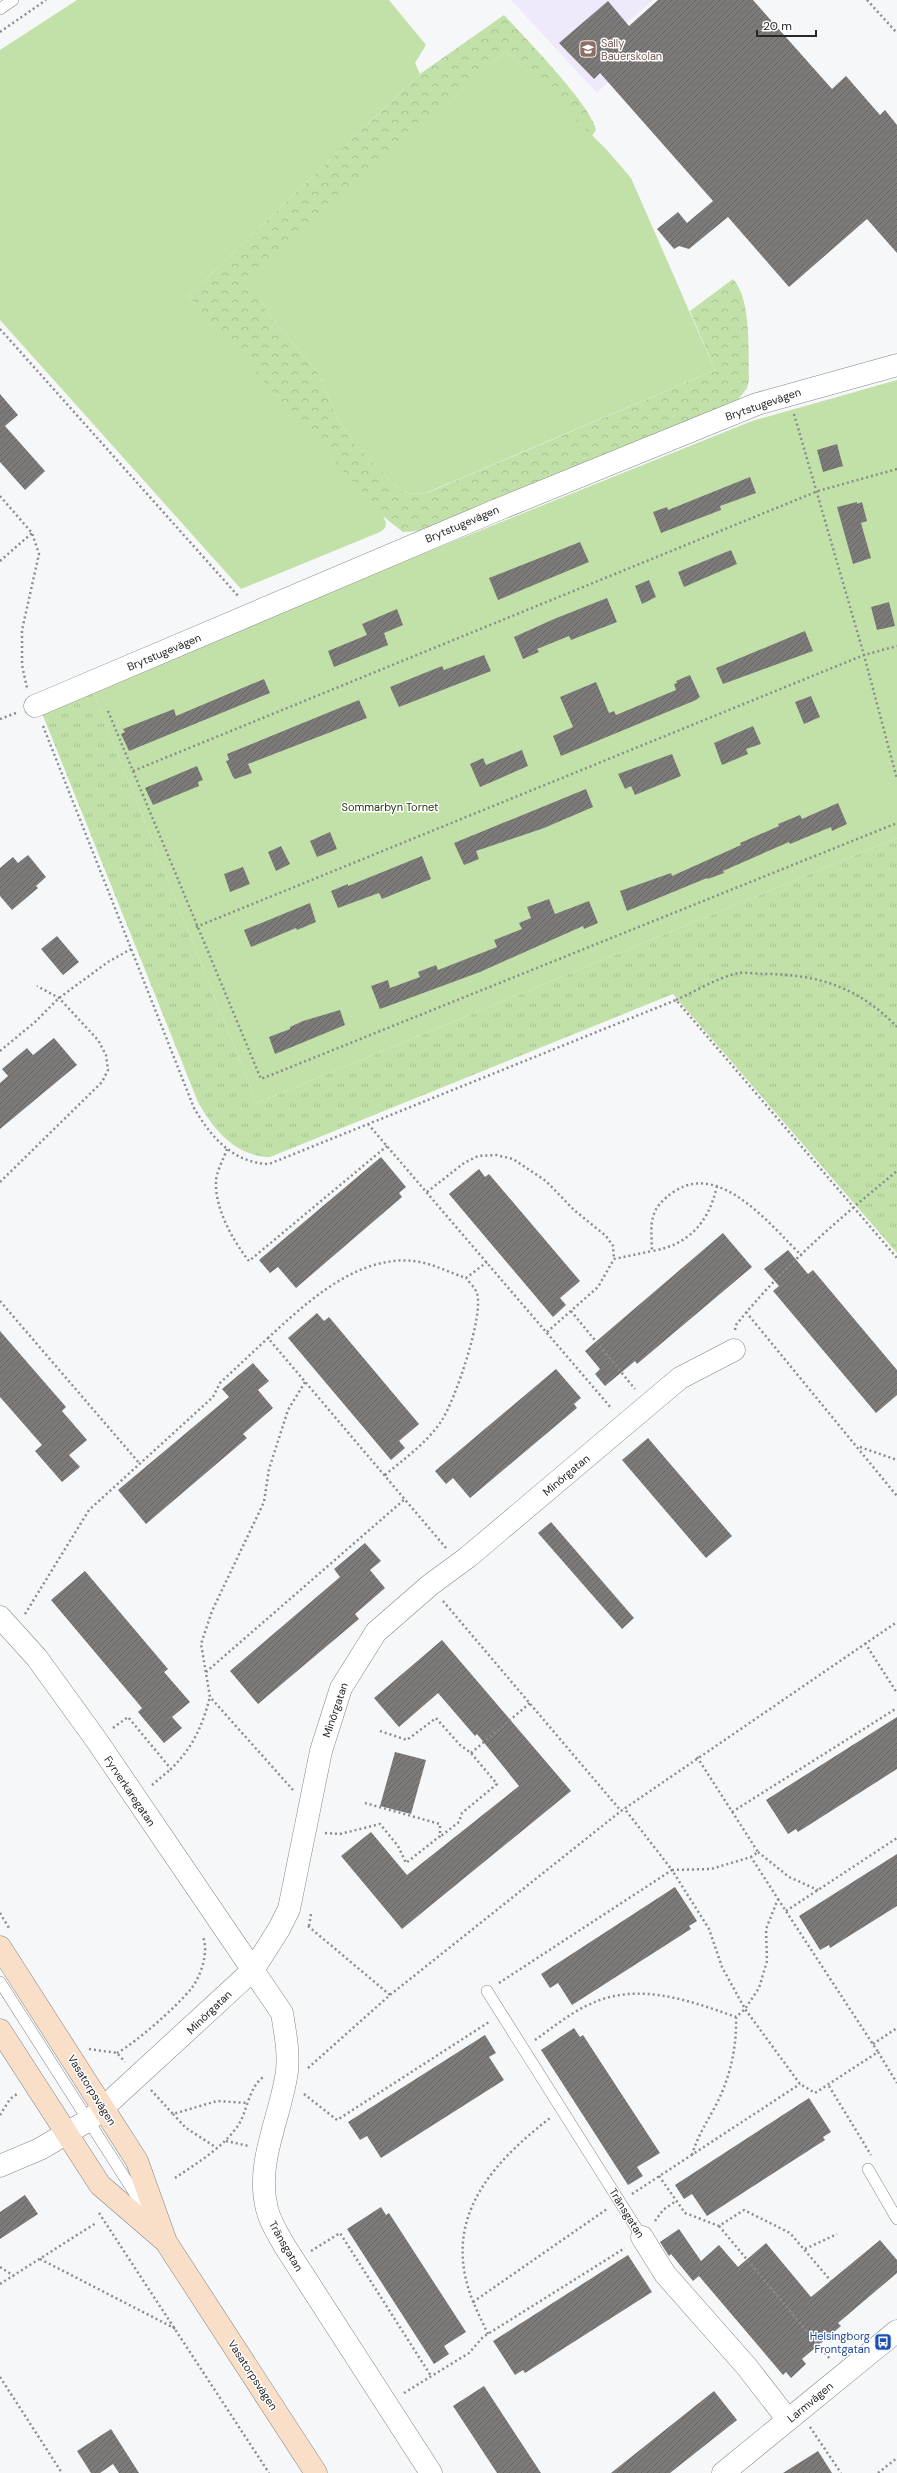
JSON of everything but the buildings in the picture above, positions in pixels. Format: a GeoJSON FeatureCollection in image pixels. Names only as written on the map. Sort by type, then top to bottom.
{"type":"FeatureCollection","features":[{"type":"Feature","properties":{"kind":"main road","name":"Vasatorpsvägen"},"geometry":{"type":"LineString","coordinates":[[0,1947],[96,2114],[137,2161],[166,2242],[315,2471]]}},
{"type":"Feature","properties":{"kind":"main road","name":"Vasatorpsvägen"},"geometry":{"type":"LineString","coordinates":[[0,2030],[64,2133],[100,2185],[166,2242]]}},
{"type":"Feature","properties":{"kind":"street","name":"Brytstugevägen"},"geometry":{"type":"LineString","coordinates":[[35,706],[492,512],[757,404],[897,364]]}},
{"type":"Feature","properties":{"kind":"street","name":"Minörgatan"},"geometry":{"type":"LineString","coordinates":[[0,2166],[40,2149],[96,2114],[253,1970],[280,1929],[289,1909],[321,1751],[341,1688],[348,1674],[376,1632],[430,1585],[460,1563],[680,1378],[734,1350]]}},
{"type":"Feature","properties":{"kind":"street","name":"Fyrverkaregatan"},"geometry":{"type":"LineString","coordinates":[[7,1624],[37,1658],[97,1741],[253,1970]]}},
{"type":"Feature","properties":{"kind":"street","name":"Tränsgatan"},"geometry":{"type":"LineString","coordinates":[[253,1970],[282,2012],[287,2043],[287,2070],[278,2116],[265,2160],[264,2192],[267,2210],[273,2225],[294,2262],[431,2473]]}},
{"type":"Feature","properties":{"kind":"street","name":"Tränsgatan"},"geometry":{"type":"LineString","coordinates":[[642,2237],[666,2274],[747,2367],[793,2415]]}},
{"type":"Feature","properties":{"kind":"street","name":"Larmvägen"},"geometry":{"type":"LineString","coordinates":[[722,2473],[897,2331]]}},
{"type":"Feature","properties":{"kind":"lane"},"geometry":{"type":"LineString","coordinates":[[0,9],[13,0]]}},
{"type":"Feature","properties":{"kind":"lane"},"geometry":{"type":"LineString","coordinates":[[0,1982],[96,2114]]}},
{"type":"Feature","properties":{"kind":"lane","name":"Tränsgatan"},"geometry":{"type":"LineString","coordinates":[[487,1991],[642,2237]]}},
{"type":"Feature","properties":{"kind":"lane"},"geometry":{"type":"LineString","coordinates":[[868,2169],[897,2219]]}},
{"type":"Feature","properties":{"kind":"path"},"geometry":{"type":"LineString","coordinates":[[0,32],[46,0]]}},
{"type":"Feature","properties":{"kind":"path"},"geometry":{"type":"LineString","coordinates":[[867,0],[897,32]]}},
{"type":"Feature","properties":{"kind":"path"},"geometry":{"type":"LineString","coordinates":[[0,329],[254,613]]}},
{"type":"Feature","properties":{"kind":"path"},"geometry":{"type":"LineString","coordinates":[[788,395],[818,491],[897,779]]}},
{"type":"Feature","properties":{"kind":"path"},"geometry":{"type":"LineString","coordinates":[[133,771],[818,491],[897,469]]}},
{"type":"Feature","properties":{"kind":"path"},"geometry":{"type":"LineString","coordinates":[[0,496],[32,533],[39,554],[23,622],[21,651],[26,686],[194,1108],[210,1131],[227,1149],[247,1160],[269,1164],[676,1000],[722,978],[739,973],[800,975],[818,978],[843,989],[884,1013],[897,1027]]}},
{"type":"Feature","properties":{"kind":"path"},"geometry":{"type":"LineString","coordinates":[[0,562],[32,533]]}},
{"type":"Feature","properties":{"kind":"path"},"geometry":{"type":"LineString","coordinates":[[196,927],[864,655],[897,646]]}},
{"type":"Feature","properties":{"kind":"path"},"geometry":{"type":"LineString","coordinates":[[108,711],[196,927],[261,1079],[897,823]]}},
{"type":"Feature","properties":{"kind":"path"},"geometry":{"type":"LineString","coordinates":[[0,1051],[35,1022],[59,998],[108,962],[131,949]]}},
{"type":"Feature","properties":{"kind":"path"},"geometry":{"type":"LineString","coordinates":[[0,1182],[102,1082],[108,1070],[106,1055],[98,1040],[59,998],[37,986]]}},
{"type":"Feature","properties":{"kind":"path"},"geometry":{"type":"LineString","coordinates":[[676,1000],[897,1258]]}},
{"type":"Feature","properties":{"kind":"path"},"geometry":{"type":"LineString","coordinates":[[368,1124],[626,1424]]}},
{"type":"Feature","properties":{"kind":"path"},"geometry":{"type":"LineString","coordinates":[[227,1149],[216,1181],[221,1212],[235,1244],[250,1261],[388,1146]]}},
{"type":"Feature","properties":{"kind":"path"},"geometry":{"type":"LineString","coordinates":[[427,1192],[464,1163],[478,1156],[496,1155],[513,1159],[546,1181],[585,1219],[606,1236],[614,1246],[614,1259],[598,1288],[547,1332]]}},
{"type":"Feature","properties":{"kind":"path"},"geometry":{"type":"LineString","coordinates":[[734,1350],[736,1325],[759,1296],[854,1207],[897,1171]]}},
{"type":"Feature","properties":{"kind":"path"},"geometry":{"type":"LineString","coordinates":[[652,1251],[653,1212],[665,1198],[684,1185],[710,1184],[731,1191],[750,1205],[802,1256]]}},
{"type":"Feature","properties":{"kind":"path"},"geometry":{"type":"LineString","coordinates":[[614,1259],[667,1248],[686,1237],[706,1218],[717,1186]]}},
{"type":"Feature","properties":{"kind":"path"},"geometry":{"type":"LineString","coordinates":[[7,1624],[88,1510],[213,1397],[220,1383],[309,1300],[330,1285],[363,1270],[391,1262],[419,1262],[466,1278],[476,1292],[478,1303],[466,1361],[452,1400],[441,1421],[421,1443],[385,1475]]}},
{"type":"Feature","properties":{"kind":"path"},"geometry":{"type":"LineString","coordinates":[[466,1278],[487,1262]]}},
{"type":"Feature","properties":{"kind":"path"},"geometry":{"type":"LineString","coordinates":[[0,1300],[140,1464]]}},
{"type":"Feature","properties":{"kind":"path"},"geometry":{"type":"LineString","coordinates":[[571,1311],[648,1405]]}},
{"type":"Feature","properties":{"kind":"path"},"geometry":{"type":"LineString","coordinates":[[746,1312],[858,1446],[897,1496]]}},
{"type":"Feature","properties":{"kind":"path"},"geometry":{"type":"LineString","coordinates":[[268,1338],[460,1563]]}},
{"type":"Feature","properties":{"kind":"path"},"geometry":{"type":"LineString","coordinates":[[97,1741],[128,1717],[171,1769],[190,1748],[202,1725],[210,1697],[201,1644],[212,1611],[264,1502],[269,1469],[288,1410],[305,1382]]}},
{"type":"Feature","properties":{"kind":"path"},"geometry":{"type":"LineString","coordinates":[[858,1446],[897,1460]]}},
{"type":"Feature","properties":{"kind":"path"},"geometry":{"type":"LineString","coordinates":[[206,1672],[405,1499]]}},
{"type":"Feature","properties":{"kind":"path"},"geometry":{"type":"LineString","coordinates":[[430,1585],[621,1811]]}},
{"type":"Feature","properties":{"kind":"path"},"geometry":{"type":"LineString","coordinates":[[175,2178],[226,2141],[238,2126],[261,2078],[287,2070],[302,2071],[308,2068],[390,1995],[624,1808],[897,1622]]}},
{"type":"Feature","properties":{"kind":"path"},"geometry":{"type":"LineString","coordinates":[[865,1643],[897,1693]]}},
{"type":"Feature","properties":{"kind":"path"},"geometry":{"type":"LineString","coordinates":[[210,1697],[289,1786],[310,1805]]}},
{"type":"Feature","properties":{"kind":"path"},"geometry":{"type":"LineString","coordinates":[[471,1752],[530,1703]]}},
{"type":"Feature","properties":{"kind":"path"},"geometry":{"type":"LineString","coordinates":[[732,1812],[897,1708]]}},
{"type":"Feature","properties":{"kind":"path"},"geometry":{"type":"LineString","coordinates":[[324,1833],[340,1834],[380,1824],[398,1846],[406,1863],[459,1822],[462,1813],[497,1784],[471,1752],[460,1746],[436,1718],[407,1740],[380,1730]]}},
{"type":"Feature","properties":{"kind":"path"},"geometry":{"type":"LineString","coordinates":[[697,1757],[758,1852],[789,1877],[818,1890]]}},
{"type":"Feature","properties":{"kind":"path"},"geometry":{"type":"LineString","coordinates":[[365,1803],[440,1824],[440,1836]]}},
{"type":"Feature","properties":{"kind":"path"},"geometry":{"type":"LineString","coordinates":[[624,1808],[672,1870],[709,1929],[722,1967],[745,2009],[800,2084],[814,2092],[878,2052]]}},
{"type":"Feature","properties":{"kind":"path"},"geometry":{"type":"LineString","coordinates":[[323,1839],[325,1825]]}},
{"type":"Feature","properties":{"kind":"path"},"geometry":{"type":"LineString","coordinates":[[786,1911],[897,1838]]}},
{"type":"Feature","properties":{"kind":"path"},"geometry":{"type":"LineString","coordinates":[[487,1991],[672,1870],[697,1871],[711,1869],[751,1857],[758,1852]]}},
{"type":"Feature","properties":{"kind":"path"},"geometry":{"type":"LineString","coordinates":[[751,1857],[897,2083]]}},
{"type":"Feature","properties":{"kind":"path"},"geometry":{"type":"LineString","coordinates":[[691,2155],[697,2139],[716,2104],[729,2073],[736,2037],[736,2017],[745,2009],[759,1988],[767,1961],[766,1929],[778,1899]]}},
{"type":"Feature","properties":{"kind":"path"},"geometry":{"type":"LineString","coordinates":[[289,1909],[390,1995]]}},
{"type":"Feature","properties":{"kind":"path"},"geometry":{"type":"LineString","coordinates":[[309,1926],[311,1912]]}},
{"type":"Feature","properties":{"kind":"path"},"geometry":{"type":"LineString","coordinates":[[83,2052],[93,2048],[109,2053],[117,2053],[126,2048],[192,1988],[204,1963],[204,1940],[202,1934]]}},
{"type":"Feature","properties":{"kind":"path"},"geometry":{"type":"LineString","coordinates":[[523,2048],[587,2005],[602,1999],[637,1993],[669,1995],[736,2017]]}},
{"type":"Feature","properties":{"kind":"path"},"geometry":{"type":"LineString","coordinates":[[298,2090],[338,2120],[502,2014]]}},
{"type":"Feature","properties":{"kind":"path"},"geometry":{"type":"LineString","coordinates":[[872,2044],[897,2028]]}},
{"type":"Feature","properties":{"kind":"path"},"geometry":{"type":"LineString","coordinates":[[117,2053],[186,2128],[217,2148]]}},
{"type":"Feature","properties":{"kind":"path"},"geometry":{"type":"LineString","coordinates":[[473,2302],[550,2247],[800,2084]]}},
{"type":"Feature","properties":{"kind":"path"},"geometry":{"type":"LineString","coordinates":[[15,2086],[22,2098]]}},
{"type":"Feature","properties":{"kind":"path"},"geometry":{"type":"LineString","coordinates":[[829,2086],[873,2158]]}},
{"type":"Feature","properties":{"kind":"path"},"geometry":{"type":"LineString","coordinates":[[0,2115],[10,2099],[19,2092]]}},
{"type":"Feature","properties":{"kind":"path"},"geometry":{"type":"LineString","coordinates":[[173,2114],[217,2102],[248,2103]]}},
{"type":"Feature","properties":{"kind":"path"},"geometry":{"type":"LineString","coordinates":[[488,2334],[473,2302],[464,2274],[462,2241],[467,2215],[479,2190],[495,2168],[527,2136],[562,2109]]}},
{"type":"Feature","properties":{"kind":"path"},"geometry":{"type":"LineString","coordinates":[[226,2141],[255,2147]]}},
{"type":"Feature","properties":{"kind":"path"},"geometry":{"type":"LineString","coordinates":[[659,2176],[684,2213],[719,2226],[831,2361]]}},
{"type":"Feature","properties":{"kind":"path"},"geometry":{"type":"LineString","coordinates":[[386,2403],[469,2353],[488,2334],[642,2237],[663,2210],[676,2201]]}},
{"type":"Feature","properties":{"kind":"path"},"geometry":{"type":"LineString","coordinates":[[94,2207],[177,2329],[269,2473]]}},
{"type":"Feature","properties":{"kind":"path"},"geometry":{"type":"LineString","coordinates":[[719,2226],[744,2210],[790,2233],[831,2281]]}},
{"type":"Feature","properties":{"kind":"path"},"geometry":{"type":"LineString","coordinates":[[0,2284],[96,2223]]}},
{"type":"Feature","properties":{"kind":"path"},"geometry":{"type":"LineString","coordinates":[[294,2262],[340,2233],[430,2376]]}},
{"type":"Feature","properties":{"kind":"path"},"geometry":{"type":"LineString","coordinates":[[805,2249],[837,2234]]}},
{"type":"Feature","properties":{"kind":"path"},"geometry":{"type":"LineString","coordinates":[[40,2259],[177,2329]]}},
{"type":"Feature","properties":{"kind":"path"},"geometry":{"type":"LineString","coordinates":[[0,2267],[14,2276]]}},
{"type":"Feature","properties":{"kind":"path"},"geometry":{"type":"LineString","coordinates":[[0,2377],[62,2473]]}},
{"type":"Feature","properties":{"kind":"path"},"geometry":{"type":"LineString","coordinates":[[793,2415],[841,2473]]}},
{"type":"Feature","properties":{"kind":"path"},"geometry":{"type":"LineString","coordinates":[[878,2473],[897,2458]]}},
{"type":"Feature","properties":{"kind":"shaded area","name":"Sally Bauerskolan"},"geometry":{"type":"Polygon","coordinates":[[[511,0],[653,0],[611,37],[629,61],[597,93],[511,0]]]}},
{"type":"Feature","properties":{"kind":"green space"},"geometry":{"type":"Polygon","coordinates":[[[77,0],[389,0],[426,45],[415,63],[420,74],[188,296],[382,513],[386,523],[385,528],[380,532],[241,589],[0,320],[0,50],[77,0]]]}},
{"type":"Feature","properties":{"kind":"green space"},"geometry":{"type":"Polygon","coordinates":[[[504,15],[556,72],[582,105],[596,130],[592,136],[506,51],[249,284],[260,297],[270,317],[317,371],[337,417],[353,442],[398,488],[410,494],[427,493],[715,370],[690,311],[733,279],[739,288],[746,313],[749,342],[749,380],[747,388],[737,401],[433,526],[419,531],[403,532],[384,517],[188,296],[420,74],[504,15]]]}},
{"type":"Feature","properties":{"kind":"green space"},"geometry":{"type":"Polygon","coordinates":[[[506,51],[606,149],[631,178],[715,370],[426,493],[410,494],[398,488],[353,442],[337,417],[317,371],[270,317],[260,297],[248,284],[506,51]]]}},
{"type":"Feature","properties":{"kind":"green space","name":"Sommarbyn Tornet"},"geometry":{"type":"Polygon","coordinates":[[[897,380],[897,838],[257,1103],[91,687],[752,421],[897,380]]]}},
{"type":"Feature","properties":{"kind":"green space"},"geometry":{"type":"Polygon","coordinates":[[[91,687],[257,1103],[897,838],[897,1253],[673,994],[270,1157],[246,1152],[236,1147],[227,1140],[211,1122],[198,1102],[40,708],[91,687]]]}},
{"type":"Feature","properties":{"kind":"place","name":"Sally Bauerskolan"},"geometry":{"type":"Point","coordinates":[588,49]}},
{"type":"Feature","properties":{"kind":"place","name":"Helsingborg Frontgatan"},"geometry":{"type":"Point","coordinates":[883,2342]}}]}
